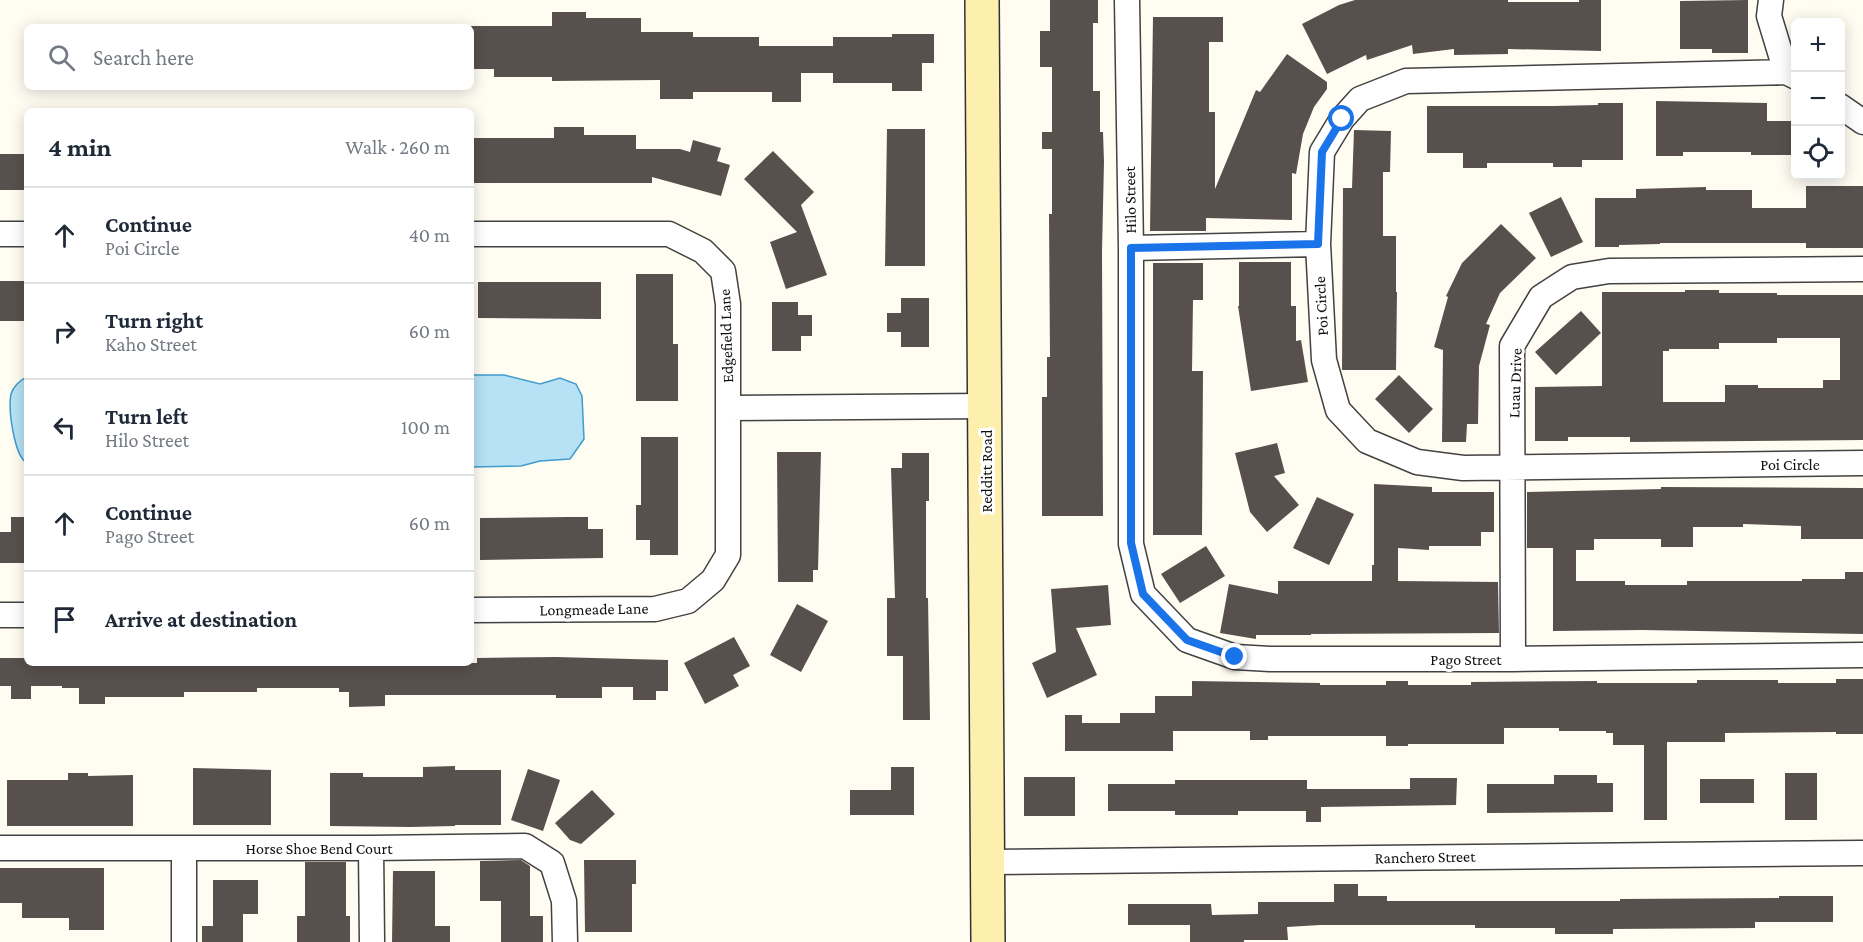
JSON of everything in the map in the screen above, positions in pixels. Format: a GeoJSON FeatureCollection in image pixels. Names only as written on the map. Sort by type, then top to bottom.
{"type":"FeatureCollection","features":[{"type":"Feature","properties":{"kind":"street","name":"Redditt Road"},"geometry":{"type":"LineString","coordinates":[[982,0],[988,942]]}},
{"type":"Feature","properties":{"kind":"street","name":"Hilo Street"},"geometry":{"type":"LineString","coordinates":[[1127,0],[1131,248],[1131,543]]}},
{"type":"Feature","properties":{"kind":"street"},"geometry":{"type":"LineString","coordinates":[[1771,0],[1769,16],[1791,75]]}},
{"type":"Feature","properties":{"kind":"street","name":"Poi Circle"},"geometry":{"type":"LineString","coordinates":[[1791,75],[1406,81],[1360,99],[1342,119],[1322,152],[1318,244],[1324,360],[1338,410],[1367,441],[1417,462],[1462,468],[1863,463]]}},
{"type":"Feature","properties":{"kind":"street"},"geometry":{"type":"LineString","coordinates":[[1845,109],[1863,122]]}},
{"type":"Feature","properties":{"kind":"street"},"geometry":{"type":"LineString","coordinates":[[0,234],[24,234]]}},
{"type":"Feature","properties":{"kind":"street","name":"Edgefield Lane"},"geometry":{"type":"LineString","coordinates":[[474,234],[669,234],[702,251],[723,271],[728,304],[728,408]]}},
{"type":"Feature","properties":{"kind":"street"},"geometry":{"type":"LineString","coordinates":[[1131,248],[1318,244]]}},
{"type":"Feature","properties":{"kind":"street","name":"Luau Drive"},"geometry":{"type":"LineString","coordinates":[[1513,659],[1512,346],[1541,297],[1572,277],[1609,271],[1863,269]]}},
{"type":"Feature","properties":{"kind":"street"},"geometry":{"type":"LineString","coordinates":[[728,408],[986,406]]}},
{"type":"Feature","properties":{"kind":"street","name":"Longmeade Lane"},"geometry":{"type":"LineString","coordinates":[[474,610],[655,609],[688,601],[713,580],[728,555],[728,408]]}},
{"type":"Feature","properties":{"kind":"street","name":"Pago Street"},"geometry":{"type":"LineString","coordinates":[[1131,543],[1143,594],[1187,640],[1235,657],[1513,659],[1863,655]]}},
{"type":"Feature","properties":{"kind":"street"},"geometry":{"type":"LineString","coordinates":[[0,615],[24,615]]}},
{"type":"Feature","properties":{"kind":"street","name":"Horse Shoe Bend Court"},"geometry":{"type":"LineString","coordinates":[[0,848],[525,846],[552,863],[564,901],[565,942]]}},
{"type":"Feature","properties":{"kind":"street"},"geometry":{"type":"LineString","coordinates":[[183,848],[184,942]]}},
{"type":"Feature","properties":{"kind":"street"},"geometry":{"type":"LineString","coordinates":[[371,848],[372,942]]}},
{"type":"Feature","properties":{"kind":"street","name":"Ranchero Street"},"geometry":{"type":"LineString","coordinates":[[986,862],[1863,853]]}},
{"type":"Feature","properties":{"kind":"water"},"geometry":{"type":"Polygon","coordinates":[[[474,375],[504,375],[540,384],[560,378],[576,384],[582,396],[584,439],[570,459],[540,461],[521,466],[474,467],[474,375]]]}},
{"type":"Feature","properties":{"kind":"water"},"geometry":{"type":"Polygon","coordinates":[[[24,379],[24,461],[15,442],[11,421],[11,394],[24,379]]]}},
{"type":"Feature","properties":{"kind":"building"},"geometry":{"type":"Polygon","coordinates":[[[1050,0],[1098,0],[1098,23],[1093,23],[1093,91],[1100,91],[1100,132],[1103,132],[1104,162],[1103,516],[1042,516],[1042,397],[1047,397],[1047,357],[1050,357],[1049,214],[1052,214],[1052,149],[1042,149],[1042,132],[1052,132],[1052,67],[1040,67],[1040,31],[1050,31],[1050,0]]]}},
{"type":"Feature","properties":{"kind":"building"},"geometry":{"type":"Polygon","coordinates":[[[1355,0],[1579,2],[1579,0],[1601,0],[1601,51],[1508,49],[1508,54],[1454,55],[1454,49],[1413,54],[1412,45],[1367,60],[1366,55],[1327,74],[1302,24],[1339,5],[1355,0]]]}},
{"type":"Feature","properties":{"kind":"building"},"geometry":{"type":"Polygon","coordinates":[[[1748,0],[1748,53],[1712,53],[1712,49],[1680,49],[1680,1],[1748,0]]]}},
{"type":"Feature","properties":{"kind":"building"},"geometry":{"type":"Polygon","coordinates":[[[552,12],[586,12],[586,18],[641,18],[641,32],[693,32],[693,37],[759,37],[759,46],[833,46],[833,37],[934,34],[934,63],[922,63],[922,91],[892,91],[892,83],[833,83],[833,73],[801,73],[801,102],[772,102],[772,92],[693,92],[693,99],[660,99],[660,80],[552,81],[552,77],[494,77],[494,69],[474,69],[474,26],[552,26],[552,12]]]}},
{"type":"Feature","properties":{"kind":"building"},"geometry":{"type":"Polygon","coordinates":[[[1153,17],[1223,17],[1223,42],[1209,42],[1209,112],[1215,112],[1215,189],[1256,90],[1260,92],[1287,54],[1327,82],[1327,89],[1314,107],[1303,134],[1296,174],[1292,173],[1292,220],[1206,218],[1206,231],[1150,231],[1153,17]]]}},
{"type":"Feature","properties":{"kind":"building"},"geometry":{"type":"Polygon","coordinates":[[[1656,101],[1767,103],[1767,121],[1791,121],[1791,155],[1751,155],[1751,152],[1683,152],[1683,156],[1656,156],[1656,101]]]}},
{"type":"Feature","properties":{"kind":"building"},"geometry":{"type":"Polygon","coordinates":[[[1598,103],[1623,103],[1623,160],[1582,160],[1582,167],[1553,167],[1553,163],[1487,163],[1487,168],[1463,168],[1463,153],[1427,153],[1427,106],[1553,106],[1598,105],[1598,103]]]}},
{"type":"Feature","properties":{"kind":"building"},"geometry":{"type":"Polygon","coordinates":[[[554,127],[584,127],[584,135],[636,135],[636,149],[680,149],[690,152],[693,140],[721,148],[717,161],[730,165],[721,196],[652,177],[652,183],[474,183],[474,138],[554,138],[554,127]]]}},
{"type":"Feature","properties":{"kind":"building"},"geometry":{"type":"Polygon","coordinates":[[[887,129],[925,129],[925,266],[885,266],[887,129]]]}},
{"type":"Feature","properties":{"kind":"building"},"geometry":{"type":"Polygon","coordinates":[[[1354,130],[1391,131],[1390,172],[1383,172],[1383,236],[1396,236],[1396,370],[1342,370],[1343,188],[1352,188],[1354,130]]]}},
{"type":"Feature","properties":{"kind":"building"},"geometry":{"type":"Polygon","coordinates":[[[773,151],[814,192],[801,205],[827,275],[786,289],[770,242],[797,232],[744,179],[773,151]]]}},
{"type":"Feature","properties":{"kind":"building"},"geometry":{"type":"Polygon","coordinates":[[[0,154],[24,154],[24,190],[0,190],[0,154]]]}},
{"type":"Feature","properties":{"kind":"building"},"geometry":{"type":"Polygon","coordinates":[[[1806,186],[1863,186],[1863,248],[1806,248],[1806,243],[1660,243],[1595,247],[1595,198],[1636,198],[1636,189],[1706,187],[1706,190],[1752,190],[1752,208],[1806,208],[1806,186]]]}},
{"type":"Feature","properties":{"kind":"building"},"geometry":{"type":"Polygon","coordinates":[[[1561,197],[1583,242],[1551,257],[1529,213],[1561,197]]]}},
{"type":"Feature","properties":{"kind":"building"},"geometry":{"type":"Polygon","coordinates":[[[1501,224],[1536,258],[1500,293],[1486,324],[1490,325],[1479,366],[1478,424],[1467,424],[1466,442],[1442,442],[1443,350],[1434,347],[1448,297],[1446,296],[1462,263],[1501,224]]]}},
{"type":"Feature","properties":{"kind":"building"},"geometry":{"type":"Polygon","coordinates":[[[1239,262],[1291,262],[1291,306],[1296,306],[1296,341],[1301,340],[1308,382],[1251,391],[1238,306],[1239,262]]]}},
{"type":"Feature","properties":{"kind":"building"},"geometry":{"type":"Polygon","coordinates":[[[1153,263],[1203,263],[1203,300],[1193,300],[1192,371],[1203,371],[1202,535],[1153,535],[1153,263]]]}},
{"type":"Feature","properties":{"kind":"building"},"geometry":{"type":"Polygon","coordinates":[[[636,274],[673,274],[673,344],[678,344],[678,401],[636,401],[636,274]]]}},
{"type":"Feature","properties":{"kind":"building"},"geometry":{"type":"Polygon","coordinates":[[[0,281],[24,281],[24,321],[0,321],[0,281]]]}},
{"type":"Feature","properties":{"kind":"building"},"geometry":{"type":"Polygon","coordinates":[[[478,282],[601,282],[601,319],[478,318],[478,282]]]}},
{"type":"Feature","properties":{"kind":"building"},"geometry":{"type":"Polygon","coordinates":[[[1685,290],[1719,290],[1719,293],[1863,295],[1863,440],[1630,442],[1630,437],[1568,437],[1568,441],[1535,441],[1535,387],[1602,386],[1602,292],[1685,292],[1685,290]],[[1777,338],[1777,343],[1719,343],[1719,349],[1663,351],[1663,402],[1725,402],[1725,385],[1758,385],[1758,388],[1823,388],[1823,380],[1840,380],[1840,338],[1777,338]]]}},
{"type":"Feature","properties":{"kind":"building"},"geometry":{"type":"Polygon","coordinates":[[[901,298],[929,298],[929,347],[901,347],[901,332],[887,332],[887,313],[901,313],[901,298]]]}},
{"type":"Feature","properties":{"kind":"building"},"geometry":{"type":"Polygon","coordinates":[[[772,302],[798,302],[798,315],[812,315],[812,336],[801,336],[801,351],[772,351],[772,302]]]}},
{"type":"Feature","properties":{"kind":"building"},"geometry":{"type":"Polygon","coordinates":[[[1581,311],[1601,333],[1556,375],[1535,352],[1581,311]]]}},
{"type":"Feature","properties":{"kind":"building"},"geometry":{"type":"Polygon","coordinates":[[[1399,375],[1433,409],[1409,433],[1375,399],[1399,375]]]}},
{"type":"Feature","properties":{"kind":"building"},"geometry":{"type":"Polygon","coordinates":[[[641,437],[678,437],[678,555],[650,555],[650,540],[636,540],[636,505],[641,505],[641,437]]]}},
{"type":"Feature","properties":{"kind":"building"},"geometry":{"type":"Polygon","coordinates":[[[1277,443],[1285,473],[1274,476],[1299,505],[1267,532],[1250,512],[1235,453],[1277,443]]]}},
{"type":"Feature","properties":{"kind":"building"},"geometry":{"type":"Polygon","coordinates":[[[777,452],[821,452],[818,570],[813,570],[813,582],[778,582],[777,452]]]}},
{"type":"Feature","properties":{"kind":"building"},"geometry":{"type":"Polygon","coordinates":[[[902,453],[929,453],[929,501],[926,501],[926,598],[928,598],[930,720],[903,720],[903,656],[887,656],[887,598],[895,598],[891,468],[902,468],[902,453]]]}},
{"type":"Feature","properties":{"kind":"building"},"geometry":{"type":"Polygon","coordinates":[[[1374,484],[1432,487],[1432,492],[1494,492],[1494,532],[1481,532],[1481,546],[1429,546],[1429,550],[1398,548],[1398,581],[1498,582],[1499,633],[1256,635],[1256,639],[1220,633],[1229,584],[1278,594],[1278,581],[1372,581],[1374,484]]]}},
{"type":"Feature","properties":{"kind":"building"},"geometry":{"type":"Polygon","coordinates":[[[1661,487],[1863,488],[1863,539],[1801,539],[1801,526],[1743,524],[1743,527],[1693,527],[1693,547],[1661,547],[1661,539],[1594,539],[1594,550],[1576,550],[1576,581],[1625,581],[1625,585],[1687,585],[1687,581],[1845,579],[1845,572],[1863,572],[1863,634],[1643,630],[1553,631],[1553,548],[1527,548],[1527,492],[1661,489],[1661,487]]]}},
{"type":"Feature","properties":{"kind":"building"},"geometry":{"type":"Polygon","coordinates":[[[1317,497],[1354,514],[1329,565],[1293,548],[1317,497]]]}},
{"type":"Feature","properties":{"kind":"building"},"geometry":{"type":"Polygon","coordinates":[[[11,517],[24,517],[24,563],[0,563],[0,532],[11,532],[11,517]]]}},
{"type":"Feature","properties":{"kind":"building"},"geometry":{"type":"Polygon","coordinates":[[[588,517],[588,529],[603,529],[603,558],[480,560],[480,518],[588,517]]]}},
{"type":"Feature","properties":{"kind":"building"},"geometry":{"type":"Polygon","coordinates":[[[1206,546],[1225,576],[1180,603],[1161,574],[1206,546]]]}},
{"type":"Feature","properties":{"kind":"building"},"geometry":{"type":"Polygon","coordinates":[[[1108,585],[1111,625],[1076,628],[1097,675],[1047,698],[1032,663],[1056,652],[1051,589],[1108,585]]]}},
{"type":"Feature","properties":{"kind":"building"},"geometry":{"type":"Polygon","coordinates":[[[797,604],[828,621],[801,672],[770,655],[797,604]]]}},
{"type":"Feature","properties":{"kind":"building"},"geometry":{"type":"Polygon","coordinates":[[[734,637],[750,666],[733,675],[739,686],[705,704],[684,663],[734,637]]]}},
{"type":"Feature","properties":{"kind":"building"},"geometry":{"type":"Polygon","coordinates":[[[556,657],[668,660],[668,691],[656,691],[656,700],[633,700],[633,687],[602,687],[602,698],[556,698],[556,695],[385,695],[385,706],[349,707],[349,692],[339,692],[339,688],[257,688],[257,692],[184,692],[184,697],[105,697],[105,704],[79,704],[79,688],[31,686],[31,699],[11,699],[11,686],[0,686],[0,658],[24,658],[24,666],[474,666],[477,658],[556,657]]]}},
{"type":"Feature","properties":{"kind":"building"},"geometry":{"type":"Polygon","coordinates":[[[1836,679],[1863,679],[1863,734],[1836,734],[1836,732],[1725,733],[1725,742],[1667,742],[1667,820],[1644,820],[1644,745],[1613,745],[1613,733],[1606,733],[1606,731],[1504,728],[1504,744],[1386,746],[1386,736],[1268,736],[1268,740],[1250,740],[1250,731],[1173,731],[1173,751],[1065,751],[1065,715],[1082,715],[1082,723],[1120,723],[1120,713],[1155,713],[1155,696],[1192,696],[1192,681],[1386,685],[1386,681],[1408,681],[1408,685],[1471,685],[1471,682],[1697,683],[1697,680],[1836,683],[1836,679]]]}},
{"type":"Feature","properties":{"kind":"building"},"geometry":{"type":"Polygon","coordinates":[[[455,766],[455,770],[501,770],[501,825],[330,826],[330,773],[363,773],[363,777],[423,777],[423,767],[455,766]]]}},
{"type":"Feature","properties":{"kind":"building"},"geometry":{"type":"Polygon","coordinates":[[[891,767],[914,767],[914,815],[850,815],[850,790],[891,790],[891,767]]]}},
{"type":"Feature","properties":{"kind":"building"},"geometry":{"type":"Polygon","coordinates":[[[193,768],[271,770],[271,825],[193,825],[193,768]]]}},
{"type":"Feature","properties":{"kind":"building"},"geometry":{"type":"Polygon","coordinates":[[[528,769],[560,780],[543,831],[511,820],[528,769]]]}},
{"type":"Feature","properties":{"kind":"building"},"geometry":{"type":"Polygon","coordinates":[[[68,773],[88,773],[88,776],[133,775],[133,826],[7,826],[7,780],[68,780],[68,773]]]}},
{"type":"Feature","properties":{"kind":"building"},"geometry":{"type":"Polygon","coordinates":[[[1785,773],[1817,773],[1817,820],[1785,820],[1785,773]]]}},
{"type":"Feature","properties":{"kind":"building"},"geometry":{"type":"Polygon","coordinates":[[[1554,775],[1597,775],[1597,783],[1613,783],[1613,812],[1487,813],[1487,784],[1554,784],[1554,775]]]}},
{"type":"Feature","properties":{"kind":"building"},"geometry":{"type":"Polygon","coordinates":[[[1024,777],[1075,777],[1075,816],[1024,816],[1024,777]]]}},
{"type":"Feature","properties":{"kind":"building"},"geometry":{"type":"Polygon","coordinates":[[[1410,778],[1457,778],[1456,805],[1321,807],[1321,822],[1306,822],[1306,811],[1238,811],[1238,815],[1175,815],[1175,811],[1108,811],[1108,784],[1175,784],[1175,780],[1307,780],[1307,789],[1410,789],[1410,778]]]}},
{"type":"Feature","properties":{"kind":"building"},"geometry":{"type":"Polygon","coordinates":[[[1700,779],[1754,779],[1754,803],[1700,803],[1700,779]]]}},
{"type":"Feature","properties":{"kind":"building"},"geometry":{"type":"Polygon","coordinates":[[[592,790],[615,814],[581,844],[570,840],[555,823],[592,790]]]}},
{"type":"Feature","properties":{"kind":"building"},"geometry":{"type":"Polygon","coordinates":[[[521,860],[530,866],[530,916],[543,916],[543,942],[501,942],[501,901],[480,901],[480,861],[521,860]]]}},
{"type":"Feature","properties":{"kind":"building"},"geometry":{"type":"Polygon","coordinates":[[[584,860],[636,860],[636,884],[632,884],[632,932],[585,932],[584,860]]]}},
{"type":"Feature","properties":{"kind":"building"},"geometry":{"type":"Polygon","coordinates":[[[305,862],[346,862],[346,916],[350,916],[350,942],[297,942],[297,916],[305,916],[305,862]]]}},
{"type":"Feature","properties":{"kind":"building"},"geometry":{"type":"Polygon","coordinates":[[[0,868],[104,868],[104,930],[69,930],[69,918],[22,918],[22,903],[0,903],[0,868]]]}},
{"type":"Feature","properties":{"kind":"building"},"geometry":{"type":"Polygon","coordinates":[[[393,871],[435,871],[435,926],[450,926],[450,942],[392,942],[393,871]]]}},
{"type":"Feature","properties":{"kind":"building"},"geometry":{"type":"Polygon","coordinates":[[[213,880],[258,880],[258,914],[243,914],[243,942],[202,942],[202,926],[213,926],[213,880]]]}},
{"type":"Feature","properties":{"kind":"building"},"geometry":{"type":"Polygon","coordinates":[[[1334,884],[1358,884],[1358,896],[1387,896],[1387,901],[1620,901],[1620,899],[1833,896],[1833,922],[1755,922],[1755,928],[1613,929],[1613,934],[1555,934],[1555,928],[1475,928],[1475,925],[1320,925],[1287,927],[1288,940],[1244,940],[1244,942],[1190,942],[1190,925],[1128,925],[1128,904],[1211,904],[1212,915],[1258,914],[1258,902],[1334,902],[1334,884]]]}},
{"type":"Feature","properties":{"kind":"route"},"geometry":{"type":"LineString","coordinates":[[1235,657],[1187,640],[1143,594],[1131,543],[1131,248],[1318,244],[1322,152],[1342,119]]}}]}
